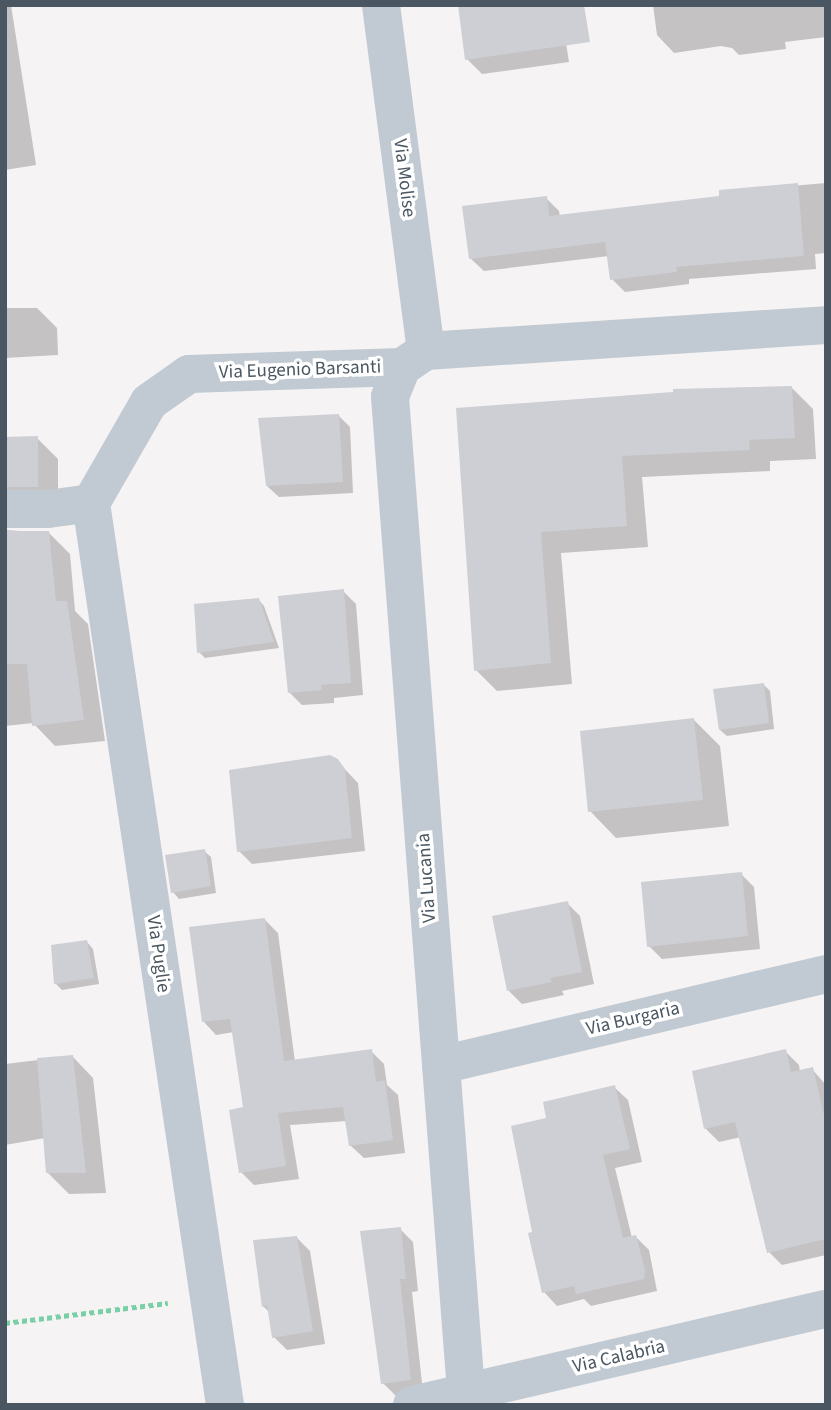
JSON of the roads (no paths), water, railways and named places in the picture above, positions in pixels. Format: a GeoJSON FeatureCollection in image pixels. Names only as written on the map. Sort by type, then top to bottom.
{"type":"FeatureCollection","features":[{"type":"Feature","properties":{"kind":"street","name":"Via Molise"},"geometry":{"type":"LineString","coordinates":[[382,5],[414,359]]}},
{"type":"Feature","properties":{"kind":"street","name":"Via Eugenio Barsanti"},"geometry":{"type":"LineString","coordinates":[[91,503],[149,402],[189,374],[414,359],[826,325]]}},
{"type":"Feature","properties":{"kind":"street","name":"Via Lucania"},"geometry":{"type":"LineString","coordinates":[[414,359],[390,397],[466,1392]]}},
{"type":"Feature","properties":{"kind":"street"},"geometry":{"type":"LineString","coordinates":[[5,509],[48,509],[91,503]]}},
{"type":"Feature","properties":{"kind":"street","name":"Via Puglie"},"geometry":{"type":"LineString","coordinates":[[91,503],[225,1405]]}},
{"type":"Feature","properties":{"kind":"street","name":"Via Burgaria"},"geometry":{"type":"LineString","coordinates":[[441,1065],[826,974]]}},
{"type":"Feature","properties":{"kind":"street","name":"Via Calabria"},"geometry":{"type":"LineString","coordinates":[[412,1405],[826,1309]]}}]}
